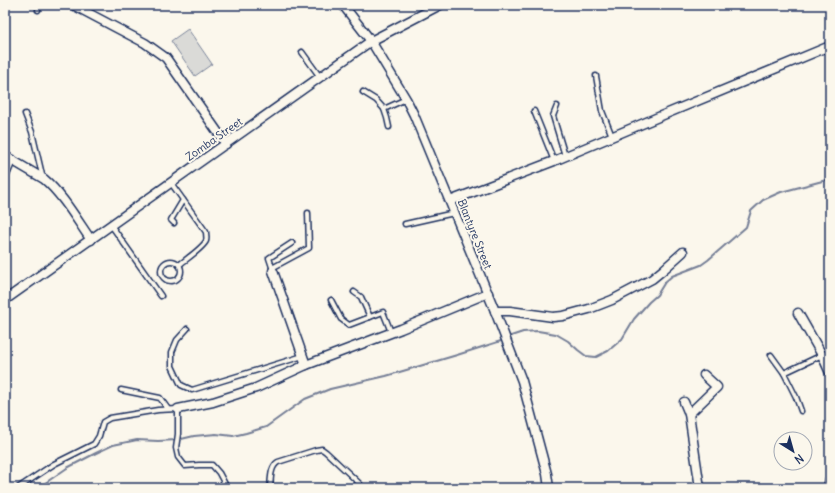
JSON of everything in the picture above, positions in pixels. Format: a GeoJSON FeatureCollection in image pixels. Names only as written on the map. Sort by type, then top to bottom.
{"type":"FeatureCollection","features":[{"type":"Feature","properties":{"kind":"street"},"geometry":{"type":"LineString","coordinates":[[73,5],[145,43],[166,58],[226,144]]}},
{"type":"Feature","properties":{"kind":"street","name":"Blantyre Street"},"geometry":{"type":"LineString","coordinates":[[343,5],[371,41],[414,115],[488,293],[522,381],[547,474],[549,488]]}},
{"type":"Feature","properties":{"kind":"street","name":"Zomba Street"},"geometry":{"type":"LineString","coordinates":[[6,297],[91,240],[371,41],[440,5]]}},
{"type":"Feature","properties":{"kind":"street"},"geometry":{"type":"LineString","coordinates":[[450,201],[566,156],[830,46]]}},
{"type":"Feature","properties":{"kind":"street"},"geometry":{"type":"LineString","coordinates":[[5,156],[44,179],[63,200],[91,240]]}},
{"type":"Feature","properties":{"kind":"street"},"geometry":{"type":"LineString","coordinates":[[495,311],[510,311],[553,317],[589,309],[612,300],[652,278],[682,252]]}},
{"type":"Feature","properties":{"kind":"street"},"geometry":{"type":"LineString","coordinates":[[273,269],[306,365]]}},
{"type":"Feature","properties":{"kind":"street"},"geometry":{"type":"LineString","coordinates":[[178,409],[213,402],[256,388],[306,365],[391,333],[488,293]]}},
{"type":"Feature","properties":{"kind":"street"},"geometry":{"type":"LineString","coordinates":[[798,313],[822,355],[830,373]]}},
{"type":"Feature","properties":{"kind":"street"},"geometry":{"type":"LineString","coordinates":[[690,414],[720,384],[704,375]]}},
{"type":"Feature","properties":{"kind":"street"},"geometry":{"type":"LineString","coordinates":[[684,402],[690,414],[700,488]]}},
{"type":"Feature","properties":{"kind":"street"},"geometry":{"type":"LineString","coordinates":[[828,488],[830,479]]}},
{"type":"Feature","properties":{"kind":"lane"},"geometry":{"type":"LineString","coordinates":[[38,10],[40,5]]}},
{"type":"Feature","properties":{"kind":"lane"},"geometry":{"type":"LineString","coordinates":[[302,52],[320,78]]}},
{"type":"Feature","properties":{"kind":"lane"},"geometry":{"type":"LineString","coordinates":[[596,76],[602,111],[612,136]]}},
{"type":"Feature","properties":{"kind":"lane"},"geometry":{"type":"LineString","coordinates":[[363,92],[376,100],[384,109],[388,118],[389,127]]}},
{"type":"Feature","properties":{"kind":"lane"},"geometry":{"type":"LineString","coordinates":[[384,109],[406,99]]}},
{"type":"Feature","properties":{"kind":"lane"},"geometry":{"type":"LineString","coordinates":[[557,106],[553,116],[566,156]]}},
{"type":"Feature","properties":{"kind":"lane"},"geometry":{"type":"LineString","coordinates":[[534,111],[554,160]]}},
{"type":"Feature","properties":{"kind":"lane"},"geometry":{"type":"LineString","coordinates":[[25,114],[32,132],[44,179]]}},
{"type":"Feature","properties":{"kind":"lane"},"geometry":{"type":"LineString","coordinates":[[5,180],[14,161]]}},
{"type":"Feature","properties":{"kind":"lane"},"geometry":{"type":"LineString","coordinates":[[171,183],[206,232],[206,241],[200,248],[179,265]]}},
{"type":"Feature","properties":{"kind":"lane"},"geometry":{"type":"LineString","coordinates":[[174,223],[171,220],[183,200]]}},
{"type":"Feature","properties":{"kind":"lane"},"geometry":{"type":"LineString","coordinates":[[405,224],[454,212]]}},
{"type":"Feature","properties":{"kind":"lane"},"geometry":{"type":"LineString","coordinates":[[292,243],[269,258],[273,269],[309,248],[308,213]]}},
{"type":"Feature","properties":{"kind":"lane"},"geometry":{"type":"LineString","coordinates":[[111,225],[161,296]]}},
{"type":"Feature","properties":{"kind":"lane"},"geometry":{"type":"LineString","coordinates":[[171,261],[179,265],[180,272],[178,278],[168,280],[163,277],[162,268],[165,263],[171,261]]}},
{"type":"Feature","properties":{"kind":"lane"},"geometry":{"type":"LineString","coordinates":[[354,292],[361,297],[370,317]]}},
{"type":"Feature","properties":{"kind":"lane"},"geometry":{"type":"LineString","coordinates":[[331,300],[341,319],[349,325],[383,312],[391,333]]}},
{"type":"Feature","properties":{"kind":"lane"},"geometry":{"type":"LineString","coordinates":[[187,329],[177,340],[172,352],[172,366],[181,385],[192,390],[303,356]]}},
{"type":"Feature","properties":{"kind":"lane"},"geometry":{"type":"LineString","coordinates":[[771,354],[784,373],[801,411]]}},
{"type":"Feature","properties":{"kind":"lane"},"geometry":{"type":"LineString","coordinates":[[784,373],[822,355]]}},
{"type":"Feature","properties":{"kind":"lane"},"geometry":{"type":"LineString","coordinates":[[121,390],[160,398],[168,410]]}},
{"type":"Feature","properties":{"kind":"lane"},"geometry":{"type":"LineString","coordinates":[[18,488],[54,464],[94,444],[99,436],[103,422],[110,418],[158,410],[178,409],[178,434],[176,448],[178,457],[185,466],[212,465],[219,473],[227,488]]}},
{"type":"Feature","properties":{"kind":"lane"},"geometry":{"type":"LineString","coordinates":[[270,488],[272,468],[278,462],[322,449],[360,484]]}},
{"type":"Feature","properties":{"kind":"shaded area"},"geometry":{"type":"Polygon","coordinates":[[[188,29],[212,64],[195,76],[171,41],[188,29]]]}},
{"type":"Feature","properties":{"kind":"waterway"},"geometry":{"type":"LineString","coordinates":[[511,336],[523,332],[538,331],[556,334],[568,341],[586,356],[596,357],[608,351],[622,339],[634,319],[657,295],[665,282],[672,276],[701,265],[746,227],[751,211],[763,200],[781,192],[830,179]]}},
{"type":"Feature","properties":{"kind":"waterway"},"geometry":{"type":"LineString","coordinates":[[38,488],[67,468],[113,445],[137,440],[177,440],[194,436],[216,434],[233,436],[246,433],[266,427],[305,399],[330,389],[386,376],[501,341]]}}]}
